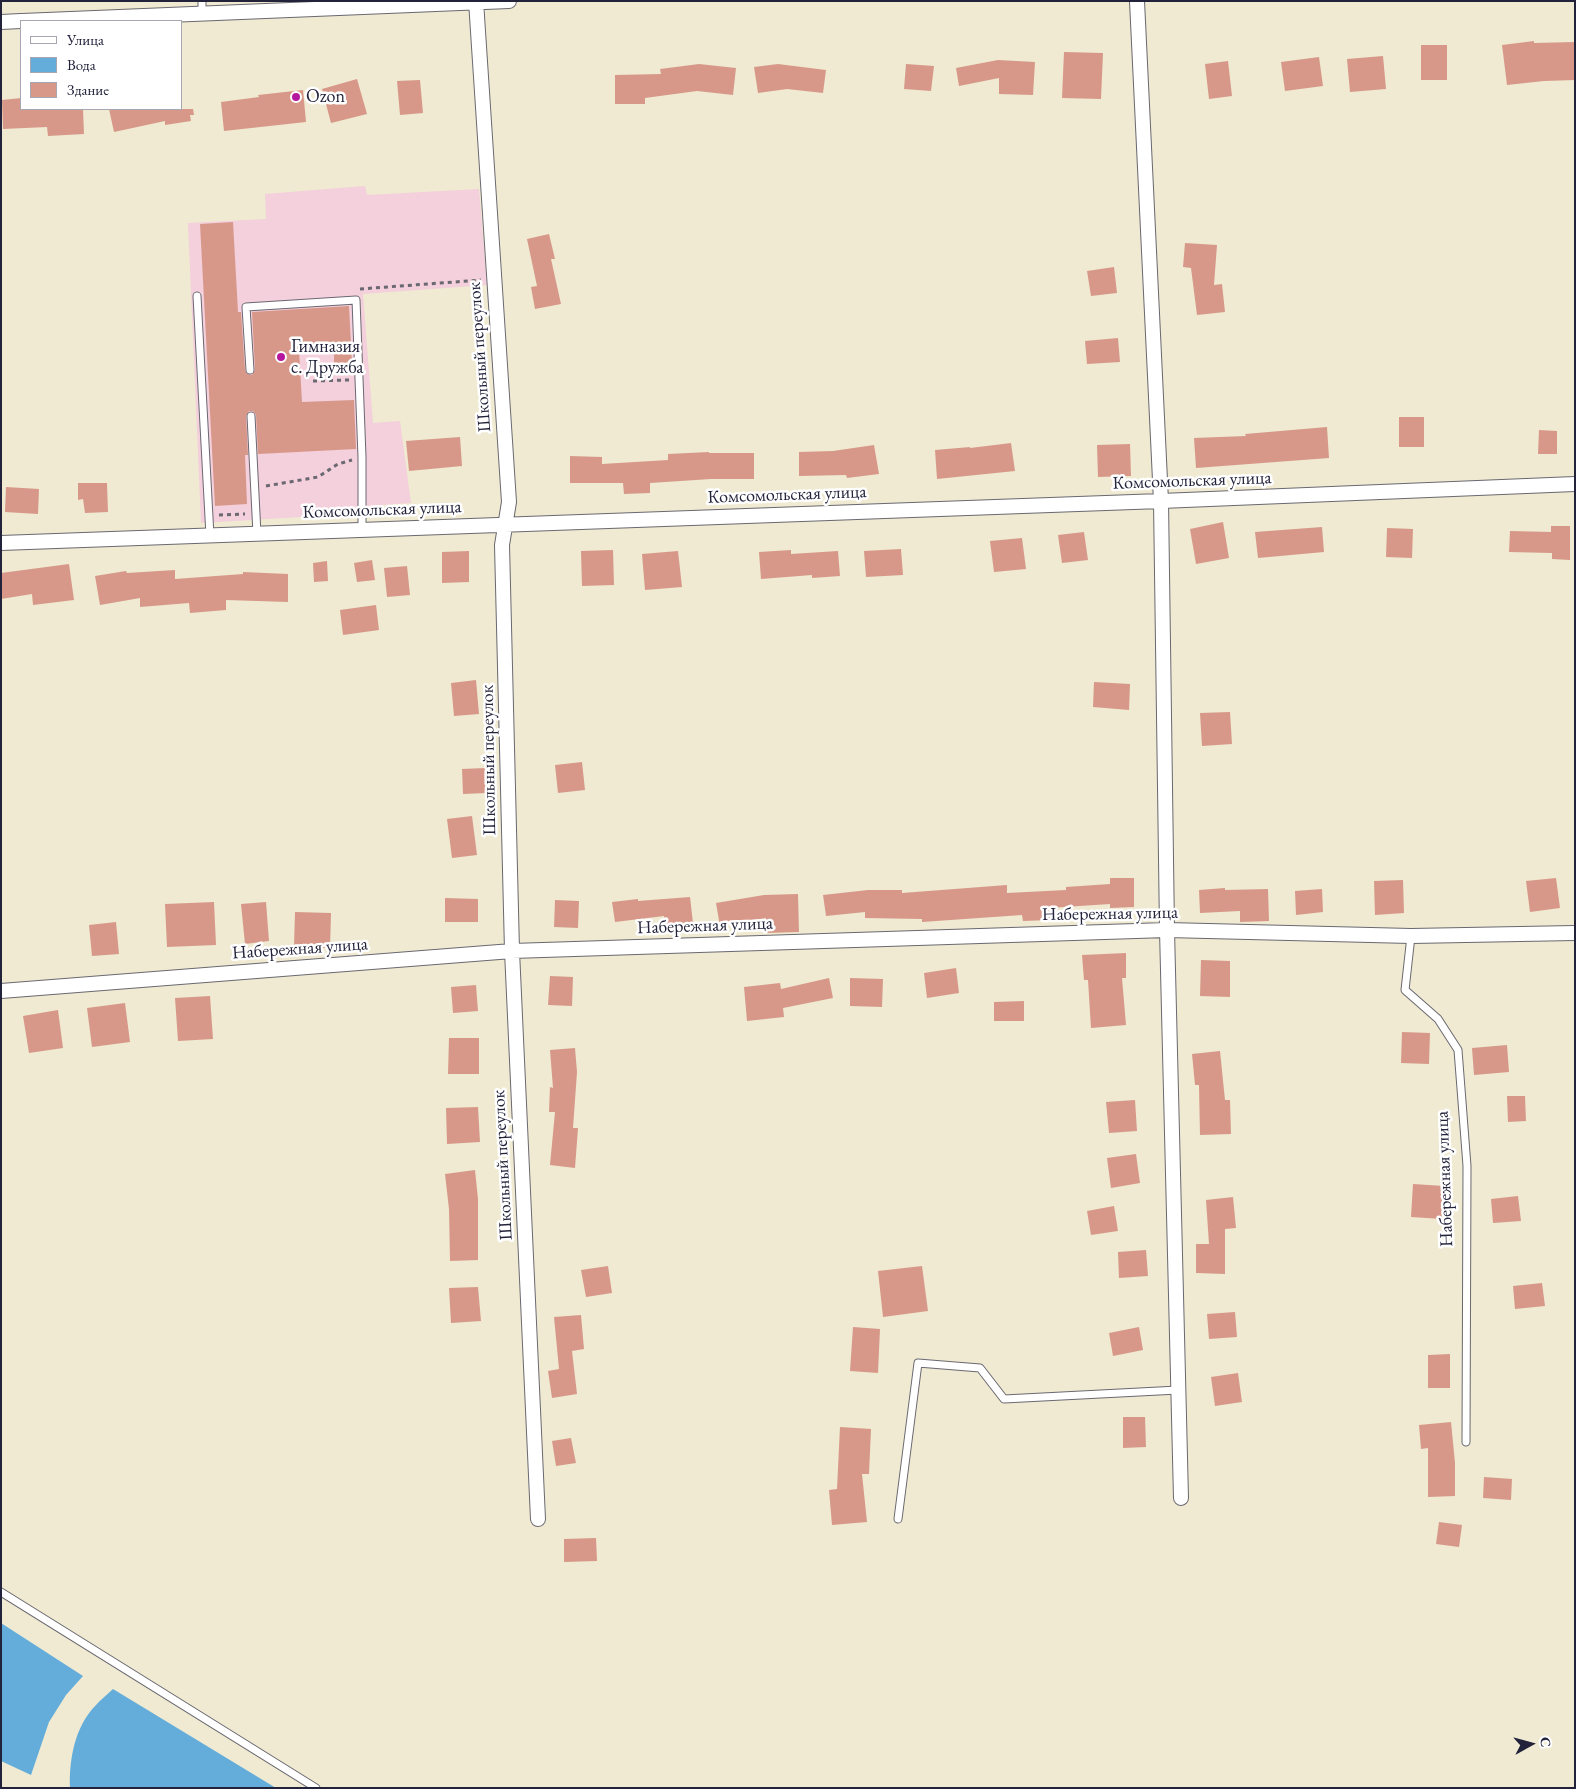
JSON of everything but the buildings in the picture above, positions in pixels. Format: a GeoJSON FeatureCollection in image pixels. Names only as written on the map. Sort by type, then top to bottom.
{"type":"FeatureCollection","features":[{"type":"Feature","properties":{"kind":"street"},"geometry":{"type":"LineString","coordinates":[[36,20],[202,8],[509,1]]}},
{"type":"Feature","properties":{"kind":"street"},"geometry":{"type":"LineString","coordinates":[[1137,1],[1161,501],[1166,930],[1181,1498]]}},
{"type":"Feature","properties":{"kind":"street","name":"Школьный переулок"},"geometry":{"type":"LineString","coordinates":[[476,2],[508,502],[502,545],[512,951],[538,1519]]}},
{"type":"Feature","properties":{"kind":"street"},"geometry":{"type":"LineString","coordinates":[[1,22],[20,21]]}},
{"type":"Feature","properties":{"kind":"street","name":"Комсомольская улица"},"geometry":{"type":"LineString","coordinates":[[1,543],[1575,484]]}},
{"type":"Feature","properties":{"kind":"street","name":"Набережная улица"},"geometry":{"type":"LineString","coordinates":[[1,991],[512,951],[1166,930],[1411,936],[1575,933]]}},
{"type":"Feature","properties":{"kind":"lane"},"geometry":{"type":"LineString","coordinates":[[198,296],[210,536]]}},
{"type":"Feature","properties":{"kind":"lane"},"geometry":{"type":"LineString","coordinates":[[250,370],[246,307],[356,300],[362,456],[362,530]]}},
{"type":"Feature","properties":{"kind":"lane"},"geometry":{"type":"LineString","coordinates":[[252,416],[257,534]]}},
{"type":"Feature","properties":{"kind":"lane","name":"Набережная улица"},"geometry":{"type":"LineString","coordinates":[[1411,936],[1405,990],[1438,1019],[1458,1050],[1466,1166],[1466,1442]]}},
{"type":"Feature","properties":{"kind":"lane"},"geometry":{"type":"LineString","coordinates":[[898,1519],[918,1363],[980,1368],[1004,1399],[1178,1390]]}},
{"type":"Feature","properties":{"kind":"lane"},"geometry":{"type":"LineString","coordinates":[[1,1592],[316,1788]]}},
{"type":"Feature","properties":{"kind":"path"},"geometry":{"type":"LineString","coordinates":[[356,300],[356,289],[486,279]]}},
{"type":"Feature","properties":{"kind":"path"},"geometry":{"type":"LineString","coordinates":[[313,381],[359,379]]}},
{"type":"Feature","properties":{"kind":"path"},"geometry":{"type":"LineString","coordinates":[[255,488],[318,477],[338,464],[362,456]]}},
{"type":"Feature","properties":{"kind":"path"},"geometry":{"type":"LineString","coordinates":[[210,516],[256,513]]}},
{"type":"Feature","properties":{"kind":"shaded area","name":"Гимназия с. Дружба"},"geometry":{"type":"Polygon","coordinates":[[[365,186],[367,195],[479,189],[487,285],[363,294],[373,423],[400,421],[411,503],[368,506],[368,513],[201,523],[188,223],[266,219],[265,194],[365,186]]]}},
{"type":"Feature","properties":{"kind":"water"},"geometry":{"type":"Polygon","coordinates":[[[1,1623],[83,1676],[66,1695],[49,1722],[31,1775],[1,1761],[1,1623]]]}},
{"type":"Feature","properties":{"kind":"water"},"geometry":{"type":"Polygon","coordinates":[[[113,1689],[276,1788],[70,1788],[72,1755],[78,1733],[89,1713],[113,1689]]]}},
{"type":"Feature","properties":{"kind":"place","name":"Ozon"},"geometry":{"type":"Point","coordinates":[296,97]}},
{"type":"Feature","properties":{"kind":"place","name":"Гимназия с. Дружба"},"geometry":{"type":"Point","coordinates":[281,357]}}]}
